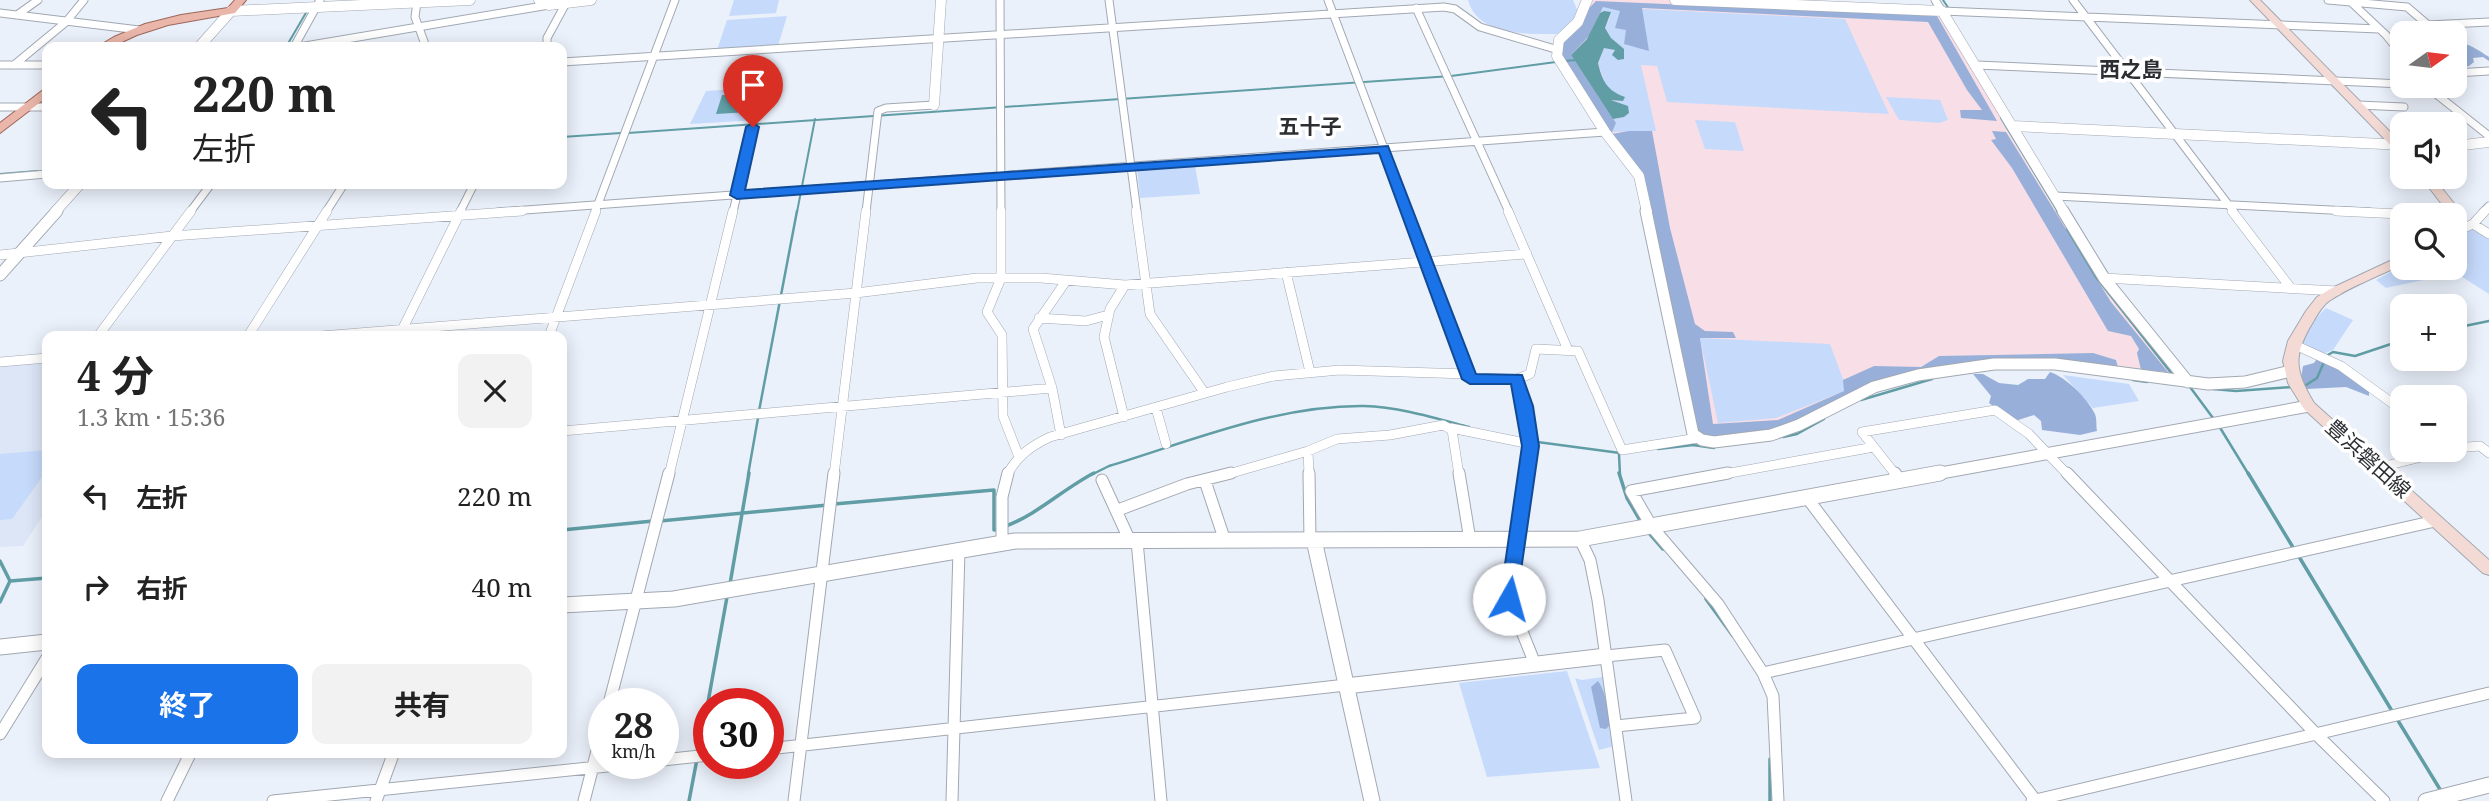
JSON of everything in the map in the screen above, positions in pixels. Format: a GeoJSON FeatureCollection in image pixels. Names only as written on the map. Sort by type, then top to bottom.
{"type":"FeatureCollection","features":[{"type":"Feature","properties":{"kind":"main road"},"geometry":{"type":"LineString","coordinates":[[114,42],[139,30],[194,15],[231,11],[241,0]]}},
{"type":"Feature","properties":{"kind":"main road"},"geometry":{"type":"LineString","coordinates":[[2255,0],[2390,137]]}},
{"type":"Feature","properties":{"kind":"main road"},"geometry":{"type":"LineString","coordinates":[[0,129],[42,95]]}},
{"type":"Feature","properties":{"kind":"main road"},"geometry":{"type":"LineString","coordinates":[[2437,189],[2448,203]]}},
{"type":"Feature","properties":{"kind":"main road"},"geometry":{"type":"LineString","coordinates":[[2291,371],[2295,345],[2315,309],[2337,291],[2390,265]]}},
{"type":"Feature","properties":{"kind":"main road","name":"豊浜磐田線"},"geometry":{"type":"LineString","coordinates":[[2291,371],[2309,406],[2489,569]]}},
{"type":"Feature","properties":{"kind":"street"},"geometry":{"type":"LineString","coordinates":[[17,15],[38,0]]}},
{"type":"Feature","properties":{"kind":"street"},"geometry":{"type":"LineString","coordinates":[[13,65],[66,22],[84,0]]}},
{"type":"Feature","properties":{"kind":"street"},"geometry":{"type":"LineString","coordinates":[[203,42],[231,11],[319,3],[470,0]]}},
{"type":"Feature","properties":{"kind":"street"},"geometry":{"type":"LineString","coordinates":[[539,0],[549,5]]}},
{"type":"Feature","properties":{"kind":"street"},"geometry":{"type":"LineString","coordinates":[[329,42],[588,0]]}},
{"type":"Feature","properties":{"kind":"street"},"geometry":{"type":"LineString","coordinates":[[551,331],[675,0]]}},
{"type":"Feature","properties":{"kind":"street"},"geometry":{"type":"LineString","coordinates":[[794,801],[878,111],[886,108],[934,105],[941,0]]}},
{"type":"Feature","properties":{"kind":"street"},"geometry":{"type":"LineString","coordinates":[[1000,0],[1002,278],[987,312],[1002,335],[1003,416],[1018,457]]}},
{"type":"Feature","properties":{"kind":"street"},"geometry":{"type":"LineString","coordinates":[[1109,0],[1150,314],[1204,392]]}},
{"type":"Feature","properties":{"kind":"street"},"geometry":{"type":"LineString","coordinates":[[1328,0],[1470,379],[1517,379],[1530,374],[1536,349],[1578,351],[1622,450],[1698,438],[1714,442],[1787,430],[1840,401],[1874,387],[1920,375],[1997,364],[2039,363],[2188,382],[2239,383],[2291,371]]}},
{"type":"Feature","properties":{"kind":"street"},"geometry":{"type":"LineString","coordinates":[[1587,0],[1578,22],[1559,38],[1555,49],[1605,132],[1639,176],[1693,434],[1698,438]]}},
{"type":"Feature","properties":{"kind":"street"},"geometry":{"type":"LineString","coordinates":[[1675,0],[2379,29]]}},
{"type":"Feature","properties":{"kind":"street"},"geometry":{"type":"LineString","coordinates":[[1935,0],[1977,65],[2104,278],[2188,382]]}},
{"type":"Feature","properties":{"kind":"street"},"geometry":{"type":"LineString","coordinates":[[2073,0],[2290,288]]}},
{"type":"Feature","properties":{"kind":"street"},"geometry":{"type":"LineString","coordinates":[[2328,0],[2407,7],[2428,25],[2489,22]]}},
{"type":"Feature","properties":{"kind":"street"},"geometry":{"type":"LineString","coordinates":[[416,2],[415,16],[424,42]]}},
{"type":"Feature","properties":{"kind":"street"},"geometry":{"type":"LineString","coordinates":[[300,42],[319,3]]}},
{"type":"Feature","properties":{"kind":"street"},"geometry":{"type":"LineString","coordinates":[[547,42],[565,3]]}},
{"type":"Feature","properties":{"kind":"street"},"geometry":{"type":"LineString","coordinates":[[2352,3],[2390,41]]}},
{"type":"Feature","properties":{"kind":"street"},"geometry":{"type":"LineString","coordinates":[[567,61],[1444,7],[1455,9],[1480,27],[1555,49]]}},
{"type":"Feature","properties":{"kind":"street"},"geometry":{"type":"LineString","coordinates":[[1416,8],[1479,142],[1568,350]]}},
{"type":"Feature","properties":{"kind":"street"},"geometry":{"type":"LineString","coordinates":[[0,13],[139,30]]}},
{"type":"Feature","properties":{"kind":"street"},"geometry":{"type":"LineString","coordinates":[[0,65],[42,65]]}},
{"type":"Feature","properties":{"kind":"street"},"geometry":{"type":"LineString","coordinates":[[1977,65],[2390,84]]}},
{"type":"Feature","properties":{"kind":"street"},"geometry":{"type":"LineString","coordinates":[[2468,72],[2489,71]]}},
{"type":"Feature","properties":{"kind":"street"},"geometry":{"type":"LineString","coordinates":[[2441,98],[2489,136]]}},
{"type":"Feature","properties":{"kind":"street"},"geometry":{"type":"LineString","coordinates":[[2357,105],[2404,107]]}},
{"type":"Feature","properties":{"kind":"street"},"geometry":{"type":"LineString","coordinates":[[0,107],[42,107]]}},
{"type":"Feature","properties":{"kind":"street"},"geometry":{"type":"LineString","coordinates":[[2013,126],[2390,146]]}},
{"type":"Feature","properties":{"kind":"street"},"geometry":{"type":"LineString","coordinates":[[613,688],[683,420],[753,127]]}},
{"type":"Feature","properties":{"kind":"street"},"geometry":{"type":"LineString","coordinates":[[0,255],[172,236],[1605,132]]}},
{"type":"Feature","properties":{"kind":"street"},"geometry":{"type":"LineString","coordinates":[[2467,145],[2489,142]]}},
{"type":"Feature","properties":{"kind":"street"},"geometry":{"type":"LineString","coordinates":[[0,178],[42,174]]}},
{"type":"Feature","properties":{"kind":"street"},"geometry":{"type":"LineString","coordinates":[[0,275],[76,189]]}},
{"type":"Feature","properties":{"kind":"street"},"geometry":{"type":"LineString","coordinates":[[102,331],[207,189]]}},
{"type":"Feature","properties":{"kind":"street"},"geometry":{"type":"LineString","coordinates":[[251,331],[341,189]]}},
{"type":"Feature","properties":{"kind":"street"},"geometry":{"type":"LineString","coordinates":[[401,331],[472,189]]}},
{"type":"Feature","properties":{"kind":"street"},"geometry":{"type":"LineString","coordinates":[[2055,196],[2390,213]]}},
{"type":"Feature","properties":{"kind":"street"},"geometry":{"type":"LineString","coordinates":[[2467,227],[2473,224],[2489,206]]}},
{"type":"Feature","properties":{"kind":"street"},"geometry":{"type":"LineString","coordinates":[[2473,224],[2489,234]]}},
{"type":"Feature","properties":{"kind":"street"},"geometry":{"type":"LineString","coordinates":[[420,331],[556,317],[856,293],[926,286],[959,279],[1002,278],[1125,285],[1527,254]]}},
{"type":"Feature","properties":{"kind":"street"},"geometry":{"type":"LineString","coordinates":[[1286,272],[1310,372]]}},
{"type":"Feature","properties":{"kind":"street"},"geometry":{"type":"LineString","coordinates":[[2104,278],[2337,291]]}},
{"type":"Feature","properties":{"kind":"street"},"geometry":{"type":"LineString","coordinates":[[1061,435],[1052,388],[1032,329],[1066,281]]}},
{"type":"Feature","properties":{"kind":"street"},"geometry":{"type":"LineString","coordinates":[[1124,417],[1104,337],[1108,315],[1125,285]]}},
{"type":"Feature","properties":{"kind":"street"},"geometry":{"type":"LineString","coordinates":[[1038,318],[1086,321],[1108,315]]}},
{"type":"Feature","properties":{"kind":"street"},"geometry":{"type":"LineString","coordinates":[[2295,345],[2341,366],[2390,402]]}},
{"type":"Feature","properties":{"kind":"street"},"geometry":{"type":"LineString","coordinates":[[0,362],[42,358]]}},
{"type":"Feature","properties":{"kind":"street"},"geometry":{"type":"LineString","coordinates":[[1002,543],[1001,496],[1005,480],[1018,457],[1031,446],[1061,435],[1204,392],[1310,372],[1468,374]]}},
{"type":"Feature","properties":{"kind":"street"},"geometry":{"type":"LineString","coordinates":[[1517,379],[1525,406],[1530,444],[1527,486],[1509,599],[1535,664]]}},
{"type":"Feature","properties":{"kind":"street"},"geometry":{"type":"LineString","coordinates":[[567,431],[1052,388]]}},
{"type":"Feature","properties":{"kind":"street"},"geometry":{"type":"LineString","coordinates":[[567,605],[674,599],[1002,543],[1580,539],[2309,406]]}},
{"type":"Feature","properties":{"kind":"street"},"geometry":{"type":"LineString","coordinates":[[1156,408],[1166,444]]}},
{"type":"Feature","properties":{"kind":"street"},"geometry":{"type":"LineString","coordinates":[[1901,481],[1862,432],[1995,410],[2029,434],[2049,454],[2316,735],[2384,801]]}},
{"type":"Feature","properties":{"kind":"street"},"geometry":{"type":"LineString","coordinates":[[1118,510],[1187,484],[1308,451],[1346,437],[1390,435],[1443,425],[1530,444]]}},
{"type":"Feature","properties":{"kind":"street"},"geometry":{"type":"LineString","coordinates":[[1451,428],[1471,540]]}},
{"type":"Feature","properties":{"kind":"street"},"geometry":{"type":"LineString","coordinates":[[2467,447],[2480,446],[2489,453]]}},
{"type":"Feature","properties":{"kind":"street"},"geometry":{"type":"LineString","coordinates":[[1778,801],[1773,696],[1763,673],[1718,604],[1652,527],[1631,491],[1874,447]]}},
{"type":"Feature","properties":{"kind":"street"},"geometry":{"type":"LineString","coordinates":[[1308,451],[1312,540],[1372,801]]}},
{"type":"Feature","properties":{"kind":"street"},"geometry":{"type":"LineString","coordinates":[[2378,468],[2402,462]]}},
{"type":"Feature","properties":{"kind":"street"},"geometry":{"type":"LineString","coordinates":[[1102,480],[1133,541],[1161,801]]}},
{"type":"Feature","properties":{"kind":"street"},"geometry":{"type":"LineString","coordinates":[[1205,481],[1225,541]]}},
{"type":"Feature","properties":{"kind":"street"},"geometry":{"type":"LineString","coordinates":[[1808,499],[2034,801],[2489,693]]}},
{"type":"Feature","properties":{"kind":"street"},"geometry":{"type":"LineString","coordinates":[[1763,673],[2435,521]]}},
{"type":"Feature","properties":{"kind":"street"},"geometry":{"type":"LineString","coordinates":[[1580,539],[1590,560],[1626,801]]}},
{"type":"Feature","properties":{"kind":"street"},"geometry":{"type":"LineString","coordinates":[[952,801],[959,550]]}},
{"type":"Feature","properties":{"kind":"street"},"geometry":{"type":"LineString","coordinates":[[0,647],[42,643]]}},
{"type":"Feature","properties":{"kind":"street"},"geometry":{"type":"LineString","coordinates":[[784,747],[1665,650],[1695,718],[1616,726]]}},
{"type":"Feature","properties":{"kind":"street"},"geometry":{"type":"LineString","coordinates":[[0,734],[42,666]]}},
{"type":"Feature","properties":{"kind":"street"},"geometry":{"type":"LineString","coordinates":[[167,801],[188,758]]}},
{"type":"Feature","properties":{"kind":"street"},"geometry":{"type":"LineString","coordinates":[[378,796],[392,758]]}},
{"type":"Feature","properties":{"kind":"street"},"geometry":{"type":"LineString","coordinates":[[273,801],[378,796],[588,769]]}},
{"type":"Feature","properties":{"kind":"street"},"geometry":{"type":"LineString","coordinates":[[584,801],[589,779]]}},
{"type":"Feature","properties":{"kind":"street"},"geometry":{"type":"LineString","coordinates":[[2426,801],[2489,785]]}},
{"type":"Feature","properties":{"kind":"shaded area"},"geometry":{"type":"Polygon","coordinates":[[[734,0],[779,0],[776,13],[729,16],[734,0]]]}},
{"type":"Feature","properties":{"kind":"shaded area"},"geometry":{"type":"Polygon","coordinates":[[[1468,0],[1573,0],[1578,12],[1565,34],[1523,33],[1495,27],[1483,21],[1468,0]]]}},
{"type":"Feature","properties":{"kind":"shaded area"},"geometry":{"type":"Polygon","coordinates":[[[1588,0],[1677,0],[1942,11],[2104,278],[2190,387],[2017,363],[1920,375],[1798,425],[1702,440],[1639,176],[1555,49],[1588,0]]]}},
{"type":"Feature","properties":{"kind":"shaded area"},"geometry":{"type":"Polygon","coordinates":[[[1596,1],[1937,16],[1997,121],[1961,118],[1960,110],[1982,110],[1967,90],[1928,22],[1642,8],[1649,51],[1624,44],[1626,30],[1615,28],[1620,11],[1603,7],[1589,36],[1571,55],[1616,123],[1612,132],[1607,131],[1569,75],[1561,50],[1560,38],[1596,1]]]}},
{"type":"Feature","properties":{"kind":"shaded area"},"geometry":{"type":"Polygon","coordinates":[[[1602,7],[1845,19],[1889,114],[1667,102],[1657,66],[1641,65],[1656,131],[1612,132],[1613,119],[1629,113],[1627,106],[1610,99],[1613,93],[1606,87],[1598,63],[1604,48],[1610,47],[1624,59],[1605,28],[1610,17],[1604,11],[1600,13],[1602,7]]]}},
{"type":"Feature","properties":{"kind":"shaded area"},"geometry":{"type":"Polygon","coordinates":[[[1611,12],[1605,28],[1611,38],[1624,49],[1624,59],[1618,60],[1612,55],[1615,50],[1604,48],[1598,63],[1606,84],[1625,97],[1623,101],[1611,100],[1628,106],[1629,113],[1613,119],[1571,55],[1587,39],[1600,13],[1611,12]]]}},
{"type":"Feature","properties":{"kind":"shaded area"},"geometry":{"type":"Polygon","coordinates":[[[787,16],[778,46],[717,50],[727,20],[787,16]]]}},
{"type":"Feature","properties":{"kind":"shaded area"},"geometry":{"type":"Polygon","coordinates":[[[2468,45],[2489,57],[2489,61],[2483,57],[2473,58],[2474,62],[2469,66],[2468,45]]]}},
{"type":"Feature","properties":{"kind":"shaded area"},"geometry":{"type":"Polygon","coordinates":[[[767,87],[759,120],[690,124],[706,91],[767,87]]]}},
{"type":"Feature","properties":{"kind":"shaded area"},"geometry":{"type":"Polygon","coordinates":[[[755,94],[749,112],[716,114],[722,95],[755,94]]]}},
{"type":"Feature","properties":{"kind":"shaded area"},"geometry":{"type":"Polygon","coordinates":[[[1886,97],[1940,100],[1948,120],[1939,123],[1899,120],[1886,97]]]}},
{"type":"Feature","properties":{"kind":"shaded area"},"geometry":{"type":"Polygon","coordinates":[[[1695,120],[1735,122],[1744,151],[1705,149],[1695,120]]]}},
{"type":"Feature","properties":{"kind":"shaded area"},"geometry":{"type":"Polygon","coordinates":[[[1652,131],[1670,228],[1695,324],[1705,331],[1733,332],[1736,338],[1700,338],[1713,424],[1778,420],[1844,391],[1843,380],[1874,366],[1921,367],[1939,356],[2093,353],[2116,360],[2119,371],[2034,363],[1874,387],[1784,431],[1700,439],[1643,176],[1612,134],[1652,131]]]}},
{"type":"Feature","properties":{"kind":"shaded area"},"geometry":{"type":"Polygon","coordinates":[[[1992,131],[2006,132],[2111,302],[2168,372],[2141,370],[2137,353],[2139,349],[2131,336],[2108,331],[2012,168],[1991,140],[1996,139],[1992,131]]]}},
{"type":"Feature","properties":{"kind":"shaded area"},"geometry":{"type":"Polygon","coordinates":[[[1195,166],[1200,194],[1140,198],[1137,169],[1195,166]]]}},
{"type":"Feature","properties":{"kind":"shaded area"},"geometry":{"type":"Polygon","coordinates":[[[2473,224],[2489,234],[2489,294],[2467,280],[2467,227],[2473,224]]]}},
{"type":"Feature","properties":{"kind":"shaded area"},"geometry":{"type":"Polygon","coordinates":[[[2390,272],[2390,280],[2423,280],[2386,288],[2376,280],[2390,272]]]}},
{"type":"Feature","properties":{"kind":"shaded area"},"geometry":{"type":"Polygon","coordinates":[[[2326,308],[2353,320],[2333,350],[2323,354],[2299,344],[2308,326],[2326,308]]]}},
{"type":"Feature","properties":{"kind":"shaded area"},"geometry":{"type":"Polygon","coordinates":[[[1700,338],[1830,344],[1847,390],[1776,418],[1718,423],[1700,338]]]}},
{"type":"Feature","properties":{"kind":"shaded area"},"geometry":{"type":"Polygon","coordinates":[[[2318,357],[2328,357],[2369,390],[2369,396],[2346,387],[2307,389],[2301,378],[2303,366],[2314,363],[2318,357]]]}},
{"type":"Feature","properties":{"kind":"shaded area"},"geometry":{"type":"Polygon","coordinates":[[[42,360],[42,517],[23,546],[0,547],[0,363],[42,360]]]}},
{"type":"Feature","properties":{"kind":"shaded area"},"geometry":{"type":"Polygon","coordinates":[[[2050,372],[2070,384],[2087,402],[2095,414],[2097,431],[2080,435],[2042,430],[2041,421],[2034,415],[2015,421],[1989,403],[1991,396],[1973,374],[1983,374],[1999,383],[2018,385],[2028,379],[2045,379],[2050,372]]]}},
{"type":"Feature","properties":{"kind":"shaded area"},"geometry":{"type":"Polygon","coordinates":[[[2063,375],[2129,384],[2139,401],[2093,408],[2063,375]]]}},
{"type":"Feature","properties":{"kind":"shaded area"},"geometry":{"type":"Polygon","coordinates":[[[42,450],[42,477],[12,519],[0,520],[0,454],[42,450]]]}},
{"type":"Feature","properties":{"kind":"shaded area"},"geometry":{"type":"Polygon","coordinates":[[[1567,671],[1600,768],[1487,777],[1459,683],[1567,671]]]}},
{"type":"Feature","properties":{"kind":"shaded area"},"geometry":{"type":"Polygon","coordinates":[[[1609,676],[1618,745],[1599,750],[1575,678],[1582,680],[1609,676]]]}},
{"type":"Feature","properties":{"kind":"shaded area"},"geometry":{"type":"Polygon","coordinates":[[[1598,681],[1603,690],[1610,725],[1606,729],[1600,728],[1591,687],[1598,681]]]}},
{"type":"Feature","properties":{"kind":"waterway"},"geometry":{"type":"LineString","coordinates":[[1943,0],[1949,9]]}},
{"type":"Feature","properties":{"kind":"waterway"},"geometry":{"type":"LineString","coordinates":[[289,42],[307,11]]}},
{"type":"Feature","properties":{"kind":"waterway"},"geometry":{"type":"LineString","coordinates":[[1563,61],[1577,60]]}},
{"type":"Feature","properties":{"kind":"waterway"},"geometry":{"type":"LineString","coordinates":[[815,120],[1451,76],[1556,62]]}},
{"type":"Feature","properties":{"kind":"waterway"},"geometry":{"type":"LineString","coordinates":[[2001,118],[2058,212]]}},
{"type":"Feature","properties":{"kind":"waterway"},"geometry":{"type":"LineString","coordinates":[[628,133],[815,120]]}},
{"type":"Feature","properties":{"kind":"waterway"},"geometry":{"type":"LineString","coordinates":[[797,212],[815,120]]}},
{"type":"Feature","properties":{"kind":"waterway"},"geometry":{"type":"LineString","coordinates":[[567,137],[621,133]]}},
{"type":"Feature","properties":{"kind":"waterway"},"geometry":{"type":"LineString","coordinates":[[0,174],[37,171]]}},
{"type":"Feature","properties":{"kind":"waterway"},"geometry":{"type":"LineString","coordinates":[[759,411],[797,211]]}},
{"type":"Feature","properties":{"kind":"waterway"},"geometry":{"type":"LineString","coordinates":[[2067,229],[2096,277],[2172,374]]}},
{"type":"Feature","properties":{"kind":"waterway"},"geometry":{"type":"LineString","coordinates":[[2467,326],[2489,321]]}},
{"type":"Feature","properties":{"kind":"waterway"},"geometry":{"type":"LineString","coordinates":[[2326,356],[2333,352],[2355,356],[2390,344]]}},
{"type":"Feature","properties":{"kind":"waterway"},"geometry":{"type":"LineString","coordinates":[[2303,387],[2317,378],[2324,362]]}},
{"type":"Feature","properties":{"kind":"waterway"},"geometry":{"type":"LineString","coordinates":[[1861,400],[1932,379]]}},
{"type":"Feature","properties":{"kind":"waterway"},"geometry":{"type":"LineString","coordinates":[[2133,380],[2147,382]]}},
{"type":"Feature","properties":{"kind":"waterway"},"geometry":{"type":"LineString","coordinates":[[2190,387],[2213,418]]}},
{"type":"Feature","properties":{"kind":"waterway"},"geometry":{"type":"LineString","coordinates":[[2213,389],[2236,391],[2293,387]]}},
{"type":"Feature","properties":{"kind":"waterway"},"geometry":{"type":"LineString","coordinates":[[1091,475],[1109,466],[1235,426],[1299,411],[1331,407],[1390,408],[1469,427]]}},
{"type":"Feature","properties":{"kind":"waterway"},"geometry":{"type":"LineString","coordinates":[[748,475],[758,418]]}},
{"type":"Feature","properties":{"kind":"waterway"},"geometry":{"type":"LineString","coordinates":[[1783,437],[1797,434],[1824,419]]}},
{"type":"Feature","properties":{"kind":"waterway"},"geometry":{"type":"LineString","coordinates":[[2219,426],[2249,475]]}},
{"type":"Feature","properties":{"kind":"waterway"},"geometry":{"type":"LineString","coordinates":[[1530,441],[1620,453]]}},
{"type":"Feature","properties":{"kind":"waterway"},"geometry":{"type":"LineString","coordinates":[[1658,449],[1693,445],[1714,448]]}},
{"type":"Feature","properties":{"kind":"waterway"},"geometry":{"type":"LineString","coordinates":[[1619,454],[1620,475]]}},
{"type":"Feature","properties":{"kind":"waterway"},"geometry":{"type":"LineString","coordinates":[[742,513],[749,473]]}},
{"type":"Feature","properties":{"kind":"waterway"},"geometry":{"type":"LineString","coordinates":[[1006,526],[1029,515],[1094,473]]}},
{"type":"Feature","properties":{"kind":"waterway"},"geometry":{"type":"LineString","coordinates":[[1619,473],[1627,498],[1641,522]]}},
{"type":"Feature","properties":{"kind":"waterway"},"geometry":{"type":"LineString","coordinates":[[2248,473],[2294,549]]}},
{"type":"Feature","properties":{"kind":"waterway"},"geometry":{"type":"LineString","coordinates":[[834,504],[994,490],[994,530],[997,529]]}},
{"type":"Feature","properties":{"kind":"waterway"},"geometry":{"type":"LineString","coordinates":[[742,513],[828,505]]}},
{"type":"Feature","properties":{"kind":"waterway"},"geometry":{"type":"LineString","coordinates":[[660,521],[742,513]]}},
{"type":"Feature","properties":{"kind":"waterway"},"geometry":{"type":"LineString","coordinates":[[730,584],[742,513]]}},
{"type":"Feature","properties":{"kind":"waterway"},"geometry":{"type":"LineString","coordinates":[[567,530],[653,521]]}},
{"type":"Feature","properties":{"kind":"waterway"},"geometry":{"type":"LineString","coordinates":[[1649,533],[1663,549]]}},
{"type":"Feature","properties":{"kind":"waterway"},"geometry":{"type":"LineString","coordinates":[[2298,555],[2392,711]]}},
{"type":"Feature","properties":{"kind":"waterway"},"geometry":{"type":"LineString","coordinates":[[0,561],[10,581]]}},
{"type":"Feature","properties":{"kind":"waterway"},"geometry":{"type":"LineString","coordinates":[[10,581],[42,578]]}},
{"type":"Feature","properties":{"kind":"waterway"},"geometry":{"type":"LineString","coordinates":[[0,602],[10,581]]}},
{"type":"Feature","properties":{"kind":"waterway"},"geometry":{"type":"LineString","coordinates":[[711,688],[727,597]]}},
{"type":"Feature","properties":{"kind":"waterway"},"geometry":{"type":"LineString","coordinates":[[1706,599],[1733,636]]}},
{"type":"Feature","properties":{"kind":"waterway"},"geometry":{"type":"LineString","coordinates":[[2397,719],[2441,791]]}},
{"type":"Feature","properties":{"kind":"waterway"},"geometry":{"type":"LineString","coordinates":[[1770,759],[1770,801]]}},
{"type":"Feature","properties":{"kind":"waterway"},"geometry":{"type":"LineString","coordinates":[[689,801],[693,779]]}},
{"type":"Feature","properties":{"kind":"district","name":"西之島"},"geometry":{"type":"Point","coordinates":[2131,70]}},
{"type":"Feature","properties":{"kind":"district","name":"五十子"},"geometry":{"type":"Point","coordinates":[1310,127]}},
{"type":"Feature","properties":{"kind":"route"},"geometry":{"type":"LineString","coordinates":[[753,127],[737,195],[1383,149],[1470,379],[1517,379],[1525,406],[1530,446],[1527,486],[1509,599]]}}]}
